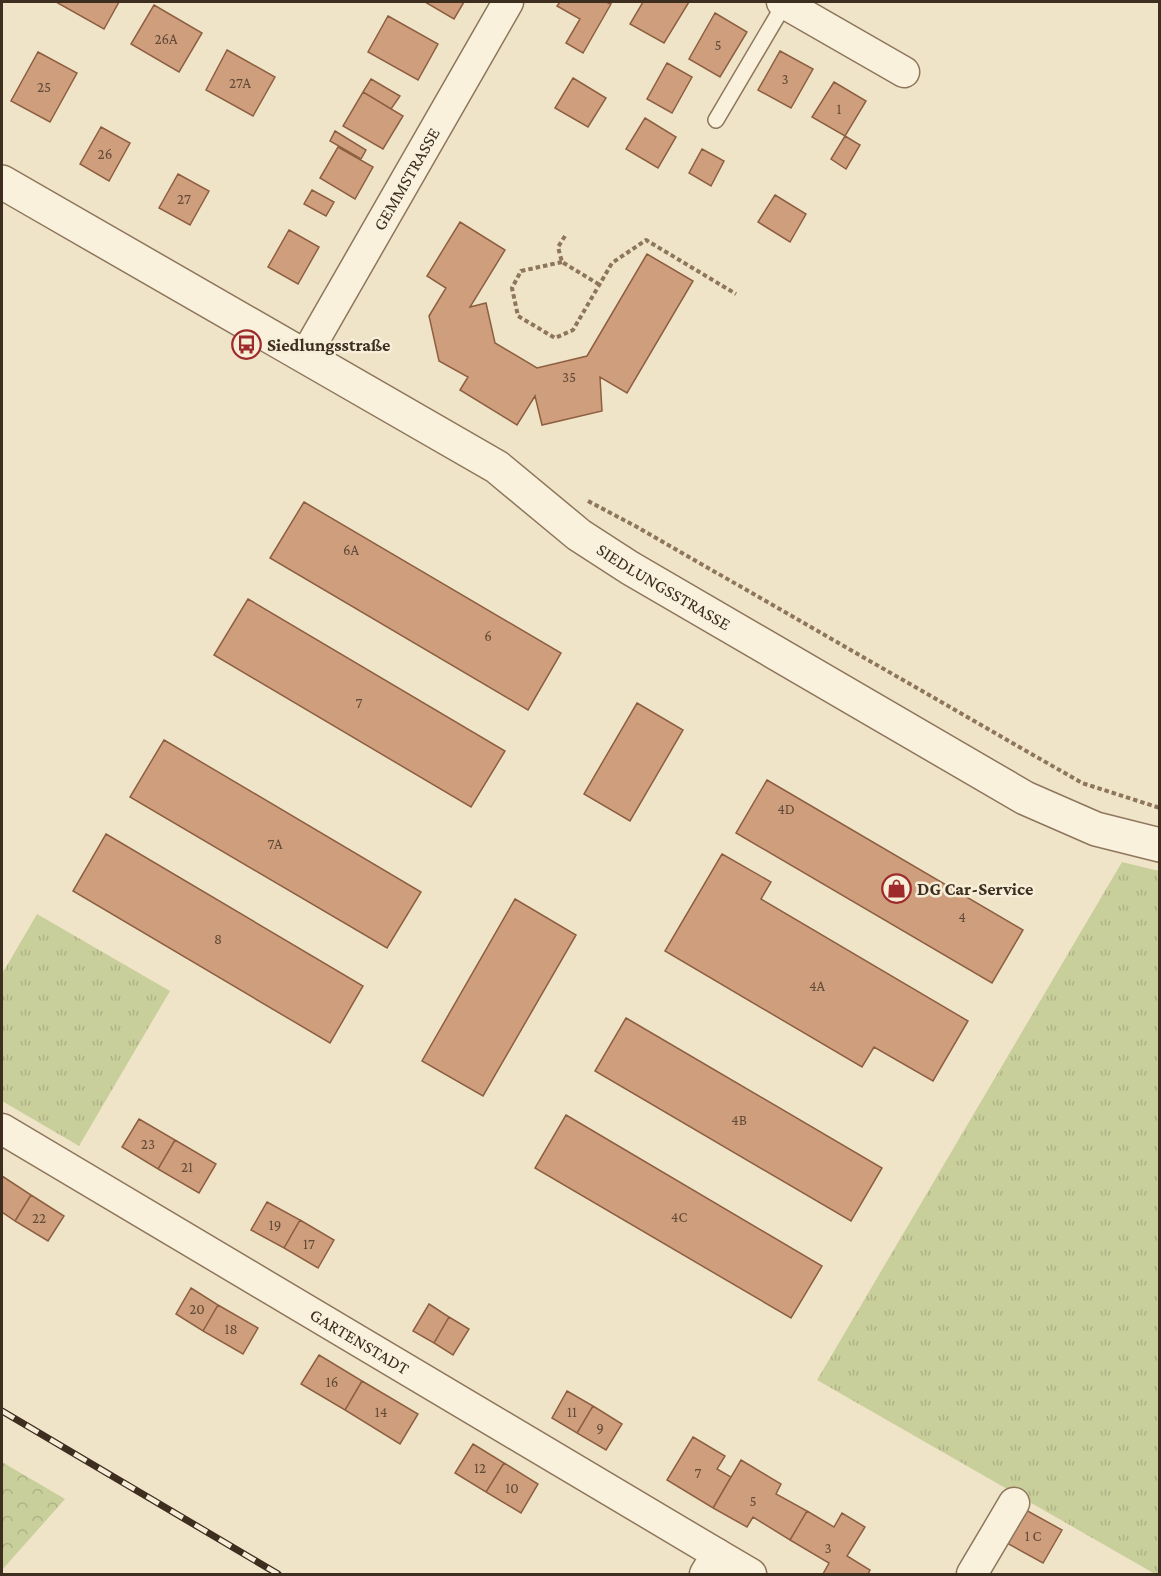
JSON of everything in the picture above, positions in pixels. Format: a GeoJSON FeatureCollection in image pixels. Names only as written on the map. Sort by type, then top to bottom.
{"type":"FeatureCollection","features":[{"type":"Feature","properties":{"kind":"street","name":"GEMMSTRASSE"},"geometry":{"type":"LineString","coordinates":[[305,356],[508,2]]}},
{"type":"Feature","properties":{"kind":"street"},"geometry":{"type":"LineString","coordinates":[[783,2],[904,72]]}},
{"type":"Feature","properties":{"kind":"street","name":"SIEDLUNGSSTRASSE"},"geometry":{"type":"LineString","coordinates":[[2,183],[497,466],[579,536],[1025,798],[1096,829],[1160,845]]}},
{"type":"Feature","properties":{"kind":"street","name":"GARTENSTADT"},"geometry":{"type":"LineString","coordinates":[[2,1129],[711,1564],[751,1575]]}},
{"type":"Feature","properties":{"kind":"street"},"geometry":{"type":"LineString","coordinates":[[972,1575],[1014,1503]]}},
{"type":"Feature","properties":{"kind":"lane"},"geometry":{"type":"LineString","coordinates":[[716,120],[783,2]]}},
{"type":"Feature","properties":{"kind":"path"},"geometry":{"type":"LineString","coordinates":[[562,262],[558,247],[565,236]]}},
{"type":"Feature","properties":{"kind":"path"},"geometry":{"type":"LineString","coordinates":[[600,285],[562,262],[521,271],[512,288],[518,316],[555,338],[573,330],[600,285],[612,263],[646,240],[736,294]]}},
{"type":"Feature","properties":{"kind":"path"},"geometry":{"type":"LineString","coordinates":[[581,498],[637,526],[1082,783],[1160,808]]}},
{"type":"Feature","properties":{"kind":"green space"},"geometry":{"type":"Polygon","coordinates":[[[1122,862],[1159,871],[1159,1574],[1155,1574],[817,1380],[1122,862]]]}},
{"type":"Feature","properties":{"kind":"green space"},"geometry":{"type":"Polygon","coordinates":[[[37,914],[170,991],[79,1146],[2,1101],[2,974],[37,914]]]}},
{"type":"Feature","properties":{"kind":"green space"},"geometry":{"type":"Polygon","coordinates":[[[2,1462],[65,1499],[2,1570],[2,1462]]]}},
{"type":"Feature","properties":{"kind":"building"},"geometry":{"type":"Polygon","coordinates":[[[56,2],[119,2],[104,29],[56,2]]]}},
{"type":"Feature","properties":{"kind":"building"},"geometry":{"type":"Polygon","coordinates":[[[425,2],[464,2],[454,19],[425,2]]]}},
{"type":"Feature","properties":{"kind":"building"},"geometry":{"type":"Polygon","coordinates":[[[560,2],[606,2],[611,4],[583,53],[566,43],[580,19],[557,6],[560,2]]]}},
{"type":"Feature","properties":{"kind":"building"},"geometry":{"type":"Polygon","coordinates":[[[643,2],[689,2],[664,43],[630,24],[643,2]]]}},
{"type":"Feature","properties":{"kind":"building"},"geometry":{"type":"Polygon","coordinates":[[[154,5],[202,33],[179,72],[131,44],[154,5]]]}},
{"type":"Feature","properties":{"kind":"building"},"geometry":{"type":"Polygon","coordinates":[[[715,13],[747,32],[720,77],[689,59],[715,13]]]}},
{"type":"Feature","properties":{"kind":"building"},"geometry":{"type":"Polygon","coordinates":[[[388,16],[438,44],[418,80],[368,52],[388,16]]]}},
{"type":"Feature","properties":{"kind":"building"},"geometry":{"type":"Polygon","coordinates":[[[227,50],[275,77],[253,116],[206,90],[227,50]]]}},
{"type":"Feature","properties":{"kind":"building"},"geometry":{"type":"Polygon","coordinates":[[[780,51],[813,69],[791,108],[758,90],[780,51]]]}},
{"type":"Feature","properties":{"kind":"building"},"geometry":{"type":"Polygon","coordinates":[[[38,52],[77,73],[50,122],[11,101],[38,52]]]}},
{"type":"Feature","properties":{"kind":"building"},"geometry":{"type":"Polygon","coordinates":[[[667,63],[692,77],[672,113],[647,99],[667,63]]]}},
{"type":"Feature","properties":{"kind":"building"},"geometry":{"type":"Polygon","coordinates":[[[573,78],[606,98],[588,127],[555,108],[573,78]]]}},
{"type":"Feature","properties":{"kind":"building"},"geometry":{"type":"Polygon","coordinates":[[[371,79],[400,96],[391,109],[363,92],[371,79]]]}},
{"type":"Feature","properties":{"kind":"building"},"geometry":{"type":"Polygon","coordinates":[[[834,82],[866,101],[845,136],[812,117],[834,82]]]}},
{"type":"Feature","properties":{"kind":"building"},"geometry":{"type":"Polygon","coordinates":[[[363,92],[403,116],[383,149],[343,126],[363,92]]]}},
{"type":"Feature","properties":{"kind":"building"},"geometry":{"type":"Polygon","coordinates":[[[645,118],[676,137],[658,168],[626,149],[645,118]]]}},
{"type":"Feature","properties":{"kind":"building"},"geometry":{"type":"Polygon","coordinates":[[[101,127],[130,143],[109,181],[80,164],[101,127]]]}},
{"type":"Feature","properties":{"kind":"building"},"geometry":{"type":"Polygon","coordinates":[[[335,131],[366,150],[361,159],[330,141],[335,131]]]}},
{"type":"Feature","properties":{"kind":"building"},"geometry":{"type":"Polygon","coordinates":[[[845,136],[860,145],[846,169],[831,159],[845,136]]]}},
{"type":"Feature","properties":{"kind":"building"},"geometry":{"type":"Polygon","coordinates":[[[338,147],[373,167],[355,199],[320,178],[338,147]]]}},
{"type":"Feature","properties":{"kind":"building"},"geometry":{"type":"Polygon","coordinates":[[[702,149],[724,161],[711,186],[689,173],[702,149]]]}},
{"type":"Feature","properties":{"kind":"building"},"geometry":{"type":"Polygon","coordinates":[[[178,174],[209,191],[190,225],[159,208],[178,174]]]}},
{"type":"Feature","properties":{"kind":"building"},"geometry":{"type":"Polygon","coordinates":[[[312,190],[334,202],[326,216],[304,204],[312,190]]]}},
{"type":"Feature","properties":{"kind":"building"},"geometry":{"type":"Polygon","coordinates":[[[775,195],[806,214],[790,242],[758,222],[775,195]]]}},
{"type":"Feature","properties":{"kind":"building"},"geometry":{"type":"Polygon","coordinates":[[[460,222],[505,250],[470,307],[486,303],[495,343],[537,368],[587,356],[647,254],[693,281],[627,393],[600,377],[602,411],[542,425],[535,396],[517,425],[460,390],[468,377],[439,361],[429,316],[446,288],[427,276],[460,222]]]}},
{"type":"Feature","properties":{"kind":"building"},"geometry":{"type":"Polygon","coordinates":[[[289,230],[319,247],[298,284],[268,267],[289,230]]]}},
{"type":"Feature","properties":{"kind":"building"},"geometry":{"type":"Polygon","coordinates":[[[304,502],[561,653],[528,710],[270,558],[304,502]]]}},
{"type":"Feature","properties":{"kind":"building"},"geometry":{"type":"Polygon","coordinates":[[[248,599],[505,751],[471,807],[214,655],[248,599]]]}},
{"type":"Feature","properties":{"kind":"building"},"geometry":{"type":"Polygon","coordinates":[[[637,703],[683,730],[630,821],[584,794],[637,703]]]}},
{"type":"Feature","properties":{"kind":"building"},"geometry":{"type":"Polygon","coordinates":[[[164,740],[421,892],[387,948],[130,797],[164,740]]]}},
{"type":"Feature","properties":{"kind":"building"},"geometry":{"type":"Polygon","coordinates":[[[767,780],[1023,930],[992,983],[736,833],[767,780]]]}},
{"type":"Feature","properties":{"kind":"building"},"geometry":{"type":"Polygon","coordinates":[[[106,834],[363,986],[330,1043],[73,891],[106,834]]]}},
{"type":"Feature","properties":{"kind":"building"},"geometry":{"type":"Polygon","coordinates":[[[722,854],[771,882],[761,899],[968,1021],[933,1081],[874,1047],[862,1067],[665,951],[722,854]]]}},
{"type":"Feature","properties":{"kind":"building"},"geometry":{"type":"Polygon","coordinates":[[[515,899],[576,935],[483,1096],[422,1061],[515,899]]]}},
{"type":"Feature","properties":{"kind":"building"},"geometry":{"type":"Polygon","coordinates":[[[626,1018],[882,1168],[851,1221],[595,1071],[626,1018]]]}},
{"type":"Feature","properties":{"kind":"building"},"geometry":{"type":"Polygon","coordinates":[[[566,1115],[822,1266],[791,1318],[535,1168],[566,1115]]]}},
{"type":"Feature","properties":{"kind":"building"},"geometry":{"type":"Polygon","coordinates":[[[139,1119],[175,1140],[158,1169],[122,1147],[139,1119]]]}},
{"type":"Feature","properties":{"kind":"building"},"geometry":{"type":"Polygon","coordinates":[[[175,1140],[216,1164],[199,1193],[158,1169],[175,1140]]]}},
{"type":"Feature","properties":{"kind":"building"},"geometry":{"type":"Polygon","coordinates":[[[2,1176],[31,1195],[15,1221],[2,1212],[2,1176]]]}},
{"type":"Feature","properties":{"kind":"building"},"geometry":{"type":"Polygon","coordinates":[[[31,1195],[64,1216],[48,1241],[15,1221],[31,1195]]]}},
{"type":"Feature","properties":{"kind":"building"},"geometry":{"type":"Polygon","coordinates":[[[267,1202],[300,1220],[284,1248],[251,1230],[267,1202]]]}},
{"type":"Feature","properties":{"kind":"building"},"geometry":{"type":"Polygon","coordinates":[[[300,1220],[334,1240],[318,1268],[284,1248],[300,1220]]]}},
{"type":"Feature","properties":{"kind":"building"},"geometry":{"type":"Polygon","coordinates":[[[191,1288],[218,1305],[203,1331],[176,1314],[191,1288]]]}},
{"type":"Feature","properties":{"kind":"building"},"geometry":{"type":"Polygon","coordinates":[[[429,1304],[449,1317],[434,1343],[413,1331],[429,1304]]]}},
{"type":"Feature","properties":{"kind":"building"},"geometry":{"type":"Polygon","coordinates":[[[218,1305],[258,1328],[243,1354],[203,1331],[218,1305]]]}},
{"type":"Feature","properties":{"kind":"building"},"geometry":{"type":"Polygon","coordinates":[[[449,1317],[469,1329],[453,1355],[434,1343],[449,1317]]]}},
{"type":"Feature","properties":{"kind":"building"},"geometry":{"type":"Polygon","coordinates":[[[319,1355],[362,1381],[345,1410],[301,1384],[319,1355]]]}},
{"type":"Feature","properties":{"kind":"building"},"geometry":{"type":"Polygon","coordinates":[[[362,1381],[418,1414],[400,1444],[345,1410],[362,1381]]]}},
{"type":"Feature","properties":{"kind":"building"},"geometry":{"type":"Polygon","coordinates":[[[567,1391],[593,1406],[577,1433],[552,1418],[567,1391]]]}},
{"type":"Feature","properties":{"kind":"building"},"geometry":{"type":"Polygon","coordinates":[[[593,1406],[622,1424],[606,1450],[577,1433],[593,1406]]]}},
{"type":"Feature","properties":{"kind":"building"},"geometry":{"type":"Polygon","coordinates":[[[693,1437],[725,1456],[717,1469],[731,1477],[713,1508],[667,1480],[693,1437]]]}},
{"type":"Feature","properties":{"kind":"building"},"geometry":{"type":"Polygon","coordinates":[[[473,1444],[504,1463],[486,1492],[455,1473],[473,1444]]]}},
{"type":"Feature","properties":{"kind":"building"},"geometry":{"type":"Polygon","coordinates":[[[741,1460],[781,1484],[776,1494],[807,1511],[790,1540],[753,1517],[747,1527],[713,1508],[741,1460]]]}},
{"type":"Feature","properties":{"kind":"building"},"geometry":{"type":"Polygon","coordinates":[[[504,1463],[538,1484],[521,1513],[486,1492],[504,1463]]]}},
{"type":"Feature","properties":{"kind":"building"},"geometry":{"type":"Polygon","coordinates":[[[1024,1509],[1062,1530],[1043,1563],[1005,1542],[1024,1509]]]}},
{"type":"Feature","properties":{"kind":"building"},"geometry":{"type":"Polygon","coordinates":[[[807,1511],[834,1527],[842,1513],[865,1527],[847,1556],[870,1570],[868,1574],[823,1574],[829,1563],[790,1540],[807,1511]]]}},
{"type":"Feature","properties":{"kind":"railway"},"geometry":{"type":"LineString","coordinates":[[2,1411],[278,1574]]}},
{"type":"Feature","properties":{"kind":"place","name":"Siedlungsstraße"},"geometry":{"type":"Point","coordinates":[246,345]}},
{"type":"Feature","properties":{"kind":"place","name":"DG Car-Service"},"geometry":{"type":"Point","coordinates":[896,889]}}]}
